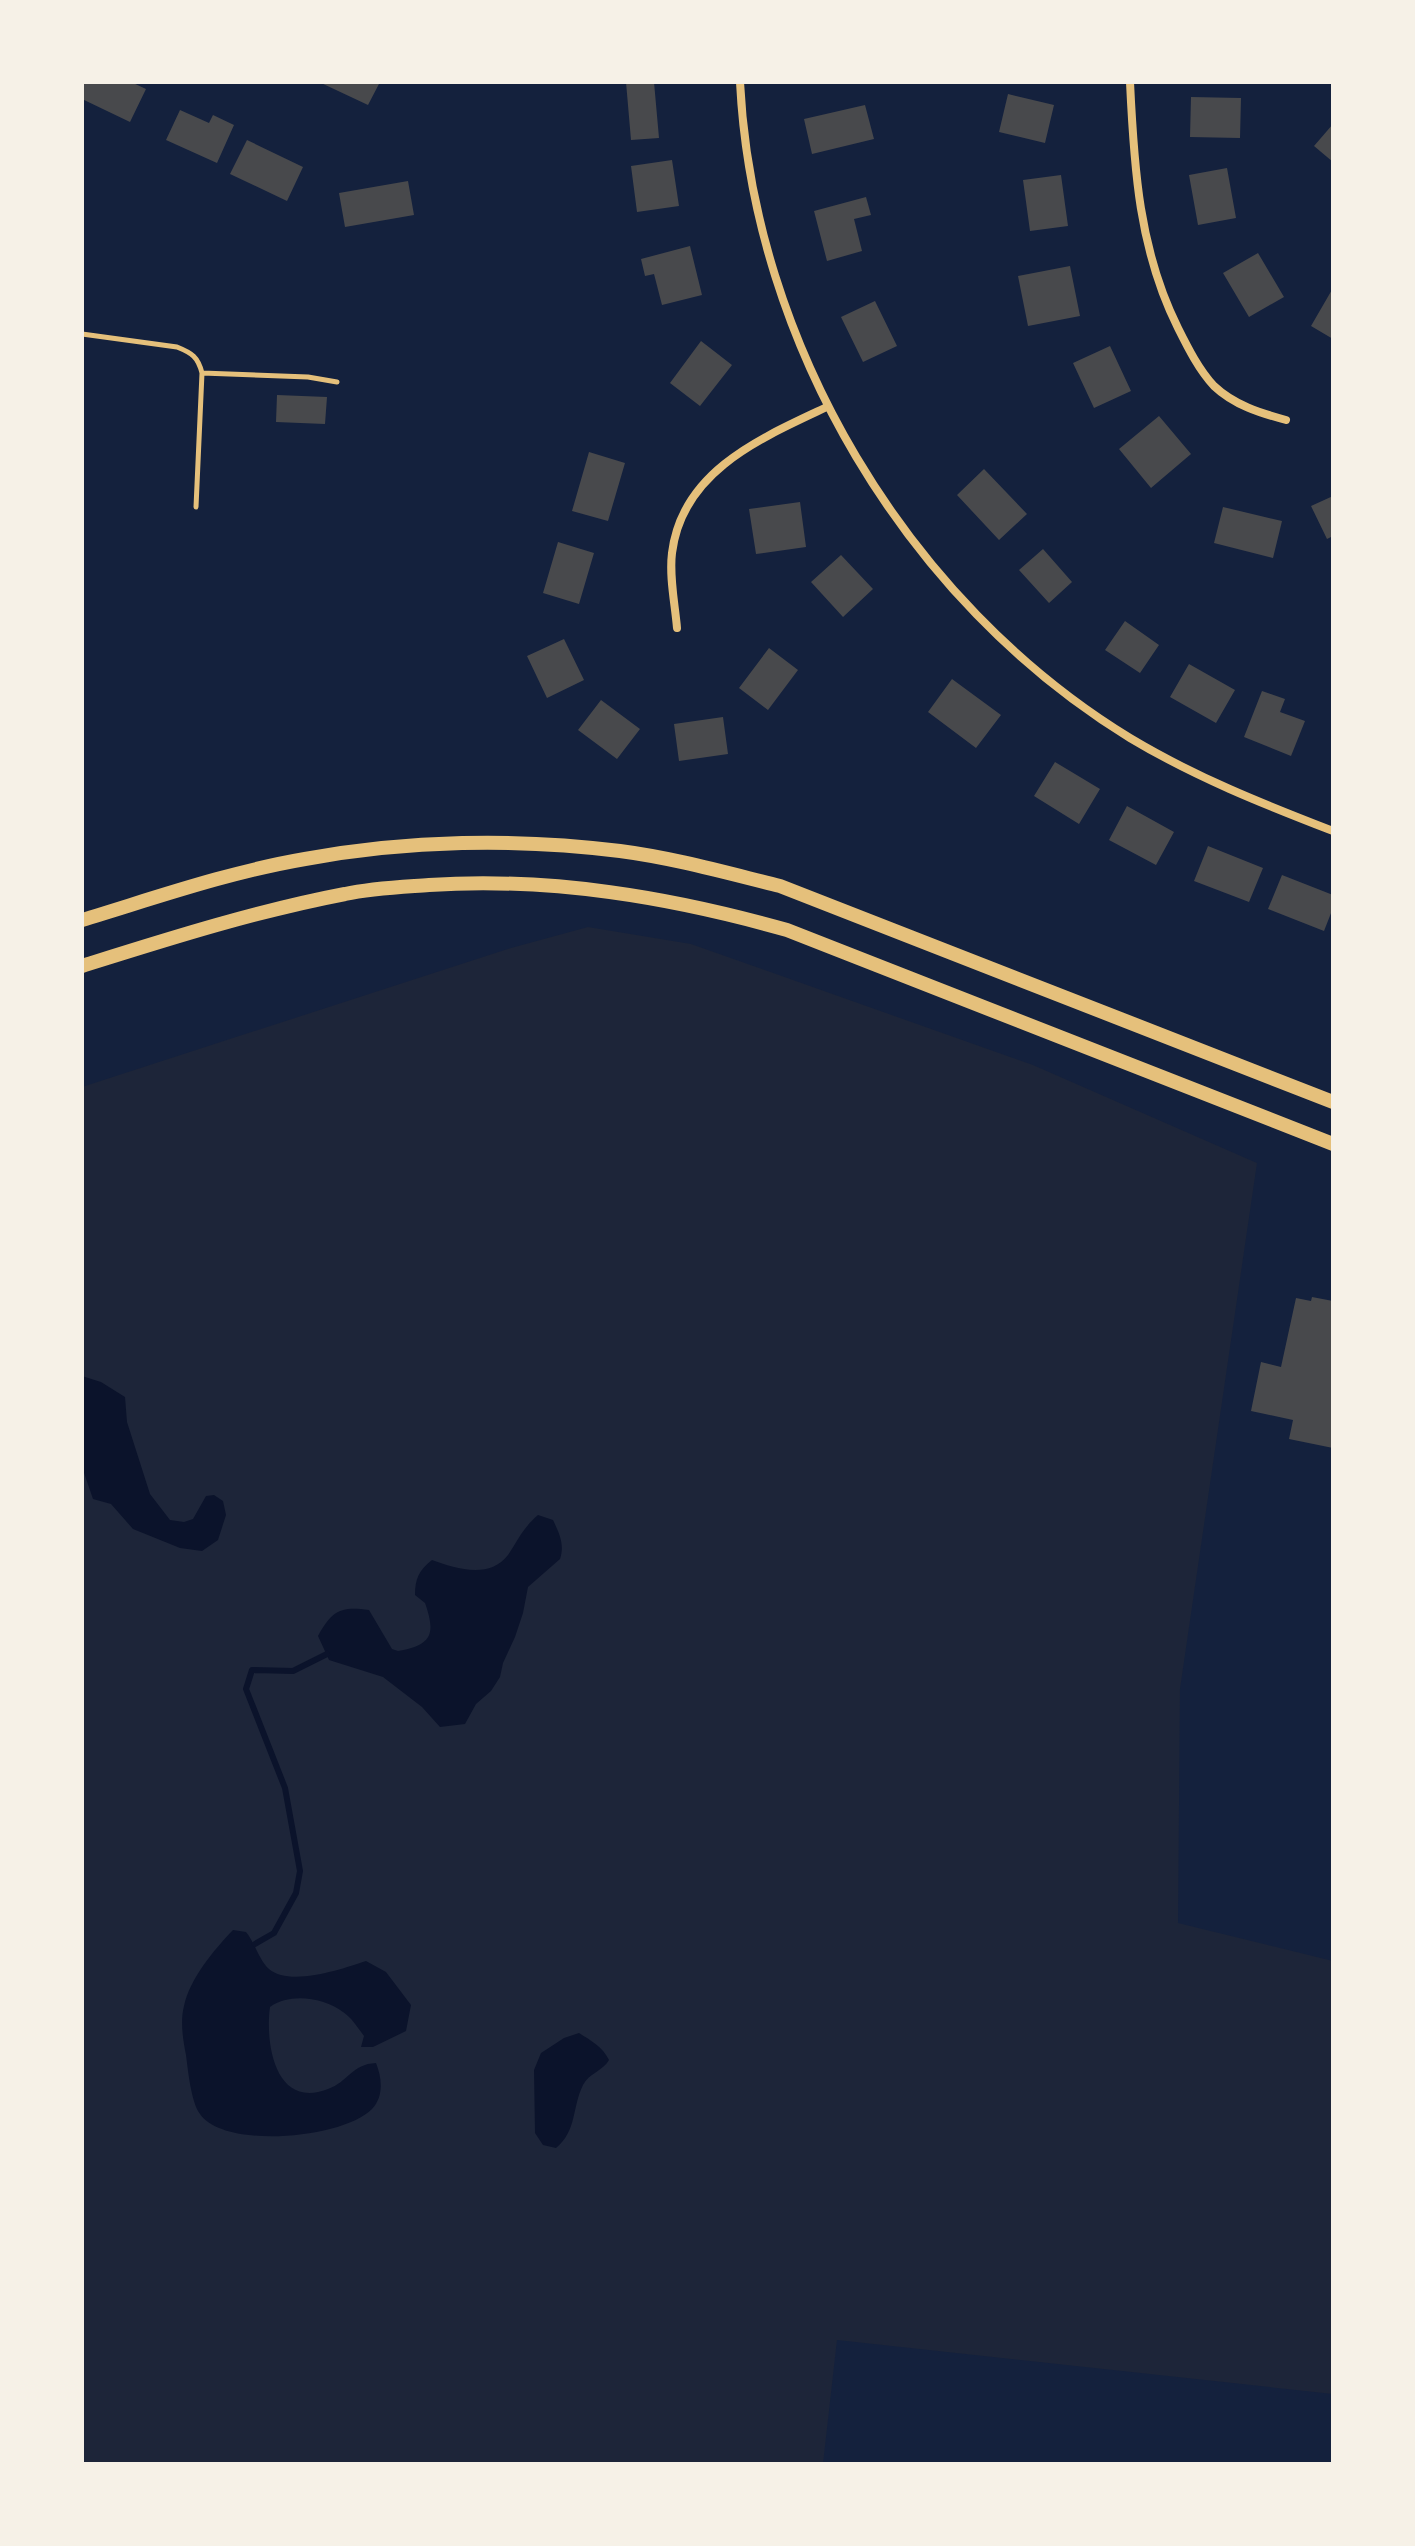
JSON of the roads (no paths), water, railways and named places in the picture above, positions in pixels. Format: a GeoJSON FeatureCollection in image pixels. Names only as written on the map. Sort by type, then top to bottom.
{"type":"FeatureCollection","features":[{"type":"Feature","properties":{"kind":"main road"},"geometry":{"type":"LineString","coordinates":[[82,920],[238,874],[369,849],[455,843],[620,851],[780,886],[1333,1102]]}},
{"type":"Feature","properties":{"kind":"main road"},"geometry":{"type":"LineString","coordinates":[[82,966],[347,893],[461,883],[552,885],[608,891],[725,913],[787,930],[1333,1144]]}},
{"type":"Feature","properties":{"kind":"street"},"geometry":{"type":"LineString","coordinates":[[740,82],[745,134],[762,227],[792,325],[827,407],[866,474],[928,559],[991,628],[1058,687],[1129,737],[1203,778],[1333,831]]}},
{"type":"Feature","properties":{"kind":"street"},"geometry":{"type":"LineString","coordinates":[[1130,82],[1137,196],[1148,253],[1164,300],[1187,345],[1216,388],[1247,408],[1286,420]]}},
{"type":"Feature","properties":{"kind":"street"},"geometry":{"type":"LineString","coordinates":[[677,628],[672,553],[681,520],[695,493],[734,455],[827,407]]}},
{"type":"Feature","properties":{"kind":"lane"},"geometry":{"type":"LineString","coordinates":[[82,334],[177,347],[199,359],[202,373],[196,507]]}},
{"type":"Feature","properties":{"kind":"lane"},"geometry":{"type":"LineString","coordinates":[[202,373],[308,377],[337,382]]}},
{"type":"Feature","properties":{"kind":"waterway"},"geometry":{"type":"LineString","coordinates":[[255,1944],[274,1933],[296,1893],[300,1871],[285,1788],[246,1689],[252,1670],[293,1671],[327,1654]]}}]}
